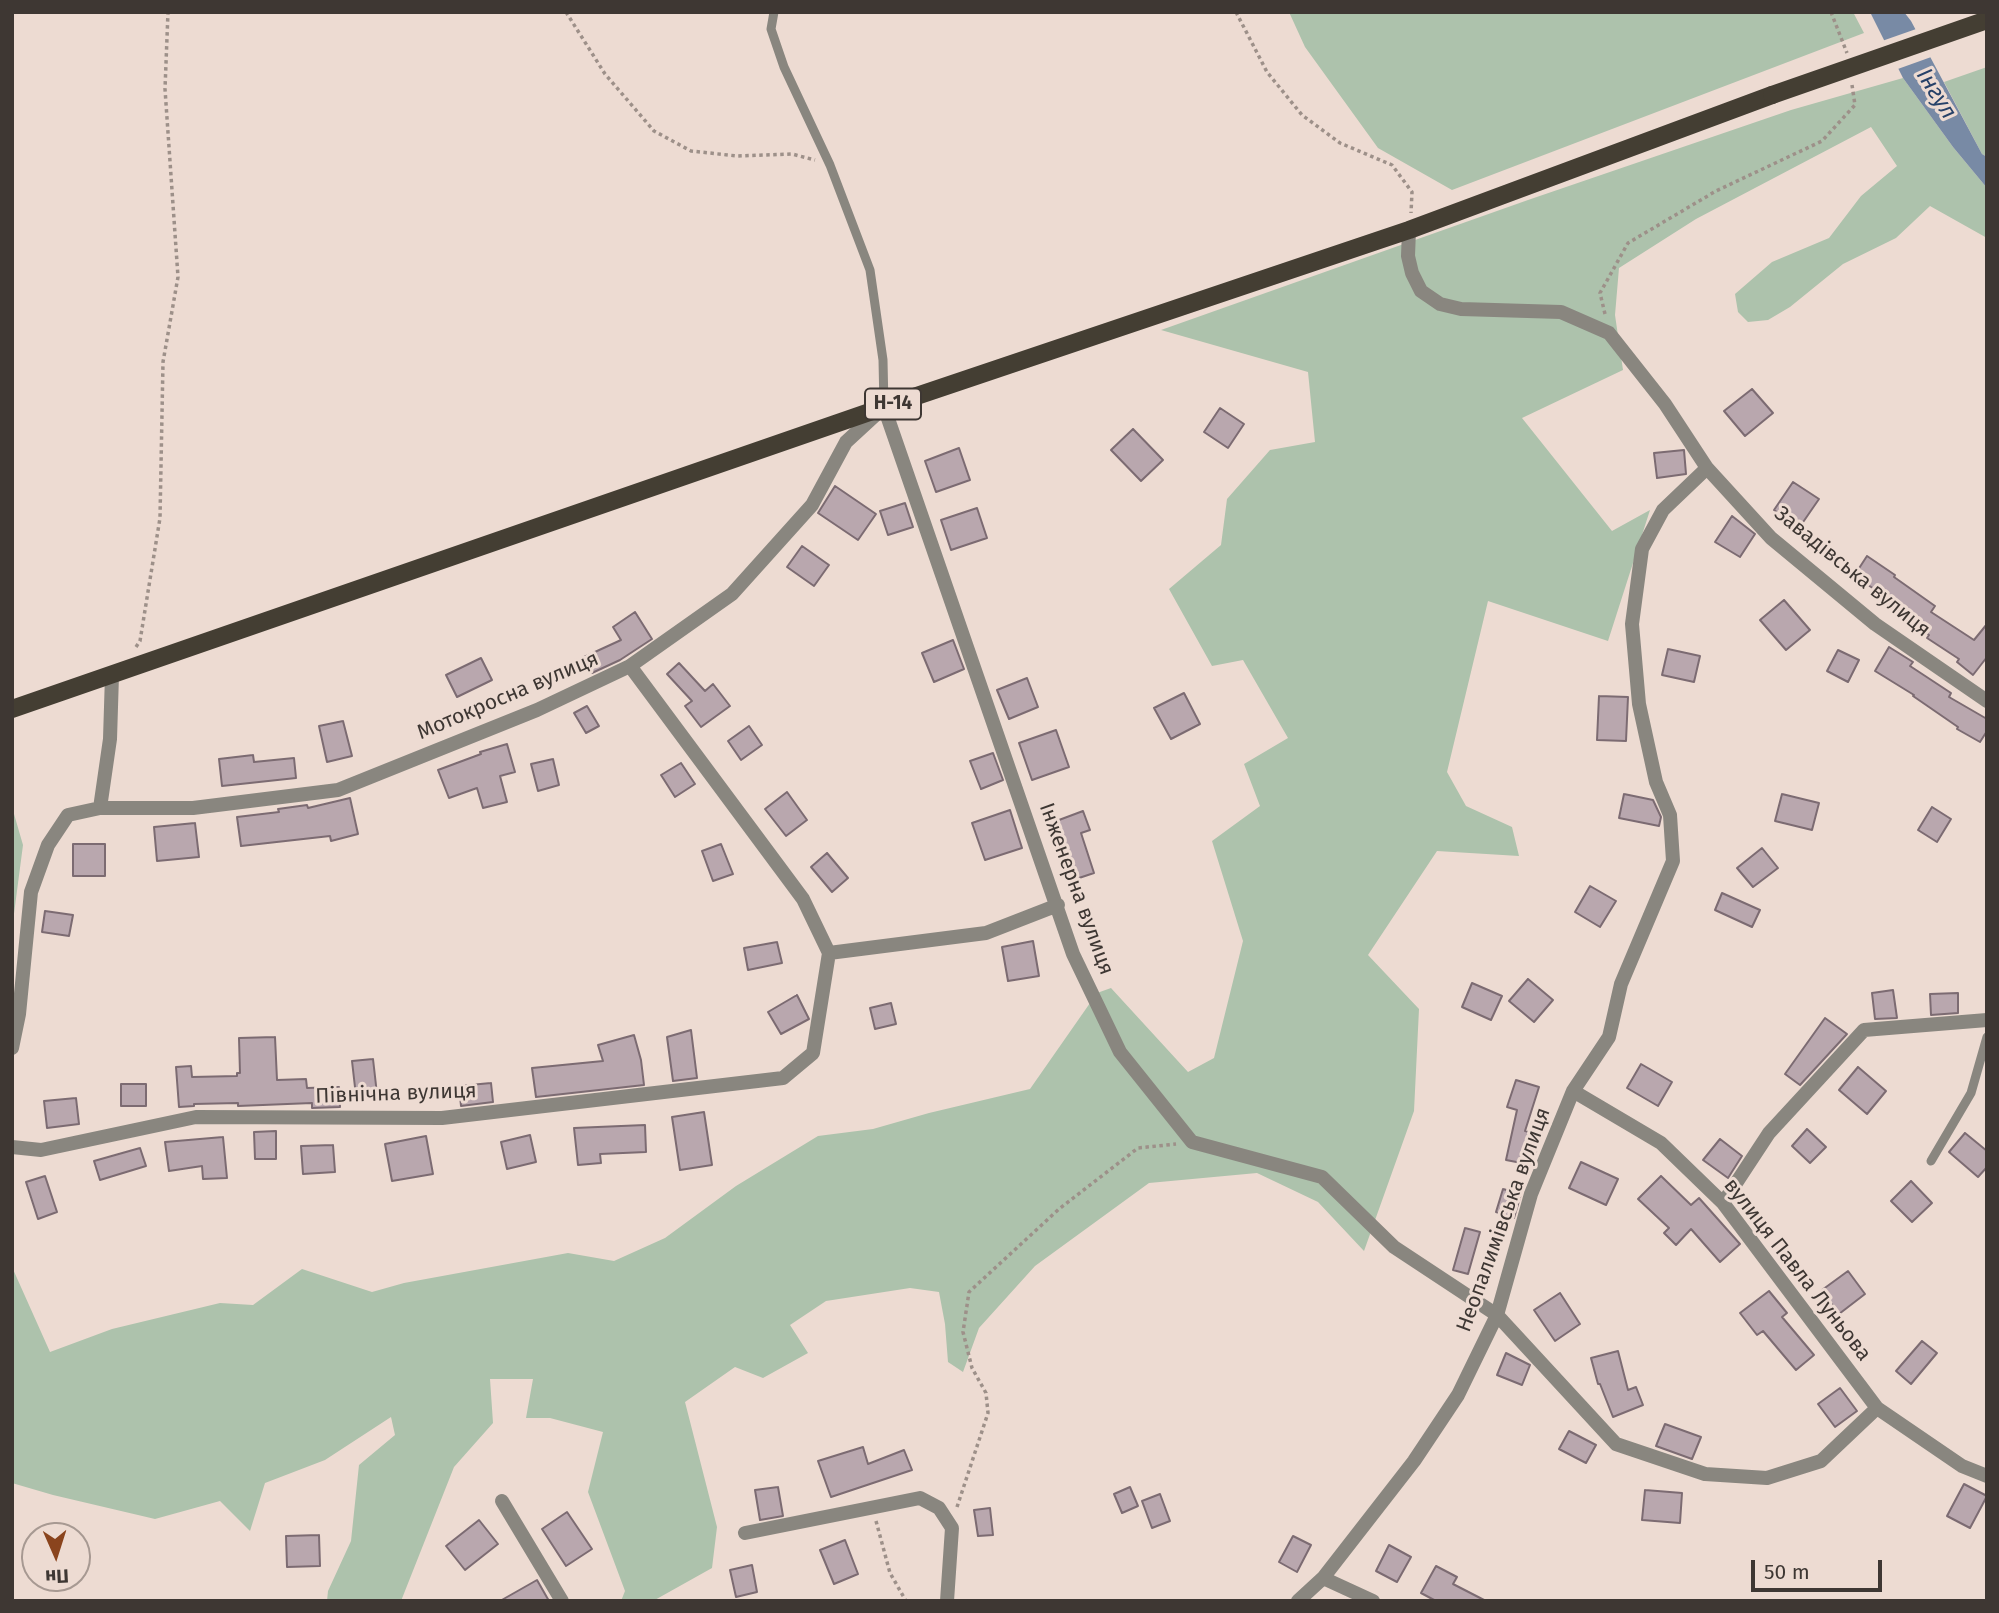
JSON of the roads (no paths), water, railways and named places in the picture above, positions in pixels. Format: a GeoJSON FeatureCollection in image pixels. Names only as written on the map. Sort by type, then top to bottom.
{"type":"FeatureCollection","features":[{"type":"Feature","properties":{"kind":"main road","name":"Н-14"},"geometry":{"type":"LineString","coordinates":[[12,709],[884,407],[1409,230],[1987,20]]}},
{"type":"Feature","properties":{"kind":"street","name":"Завадівська вулиця"},"geometry":{"type":"LineString","coordinates":[[1409,230],[1408,256],[1412,273],[1421,291],[1440,304],[1461,309],[1560,312],[1609,333],[1664,404],[1707,468],[1771,538],[1875,624],[1987,701]]}},
{"type":"Feature","properties":{"kind":"street"},"geometry":{"type":"LineString","coordinates":[[630,666],[732,594],[812,505],[846,442],[884,407]]}},
{"type":"Feature","properties":{"kind":"street","name":"Інженерна вулиця"},"geometry":{"type":"LineString","coordinates":[[884,407],[1073,954],[1121,1052],[1192,1142],[1322,1177],[1394,1247],[1497,1315]]}},
{"type":"Feature","properties":{"kind":"street","name":"Неопалимівська вулиця"},"geometry":{"type":"LineString","coordinates":[[1298,1601],[1323,1578],[1414,1461],[1451,1406],[1497,1315],[1531,1194],[1573,1091],[1609,1037],[1621,984],[1673,861],[1670,815],[1656,782],[1639,704],[1632,624],[1642,549],[1662,510],[1707,468]]}},
{"type":"Feature","properties":{"kind":"street","name":"Мотокросна вулиця"},"geometry":{"type":"LineString","coordinates":[[12,1048],[19,1014],[32,892],[48,845],[68,815],[100,808],[193,808],[338,790],[537,710],[630,666],[803,899],[829,953]]}},
{"type":"Feature","properties":{"kind":"street"},"geometry":{"type":"LineString","coordinates":[[100,808],[110,738],[113,675]]}},
{"type":"Feature","properties":{"kind":"street"},"geometry":{"type":"LineString","coordinates":[[829,953],[986,933],[1058,905]]}},
{"type":"Feature","properties":{"kind":"street","name":"Північна вулиця"},"geometry":{"type":"LineString","coordinates":[[12,1147],[41,1150],[196,1117],[442,1118],[783,1078],[813,1054],[829,953]]}},
{"type":"Feature","properties":{"kind":"street"},"geometry":{"type":"LineString","coordinates":[[1723,1203],[1769,1133],[1864,1030],[1987,1020]]}},
{"type":"Feature","properties":{"kind":"street","name":"вулиця Павла Луньова"},"geometry":{"type":"LineString","coordinates":[[1573,1091],[1661,1143],[1723,1203],[1877,1408],[1962,1466],[1987,1476]]}},
{"type":"Feature","properties":{"kind":"street"},"geometry":{"type":"LineString","coordinates":[[1497,1315],[1616,1444],[1705,1474],[1767,1478],[1821,1461],[1877,1408]]}},
{"type":"Feature","properties":{"kind":"street"},"geometry":{"type":"LineString","coordinates":[[745,1533],[919,1498],[939,1508],[952,1528],[947,1601]]}},
{"type":"Feature","properties":{"kind":"street"},"geometry":{"type":"LineString","coordinates":[[502,1501],[562,1601]]}},
{"type":"Feature","properties":{"kind":"street"},"geometry":{"type":"LineString","coordinates":[[1323,1578],[1373,1601]]}},
{"type":"Feature","properties":{"kind":"lane"},"geometry":{"type":"LineString","coordinates":[[774,12],[771,29],[784,67],[830,165],[870,270],[883,360],[884,407]]}},
{"type":"Feature","properties":{"kind":"lane"},"geometry":{"type":"LineString","coordinates":[[1931,1161],[1971,1093],[1987,1037]]}},
{"type":"Feature","properties":{"kind":"water","name":"Інгул"},"geometry":{"type":"Polygon","coordinates":[[[1870,12],[1904,12],[1911,21],[1982,154],[1987,157],[1987,188],[1953,147],[1903,78],[1870,12]]]}}]}
